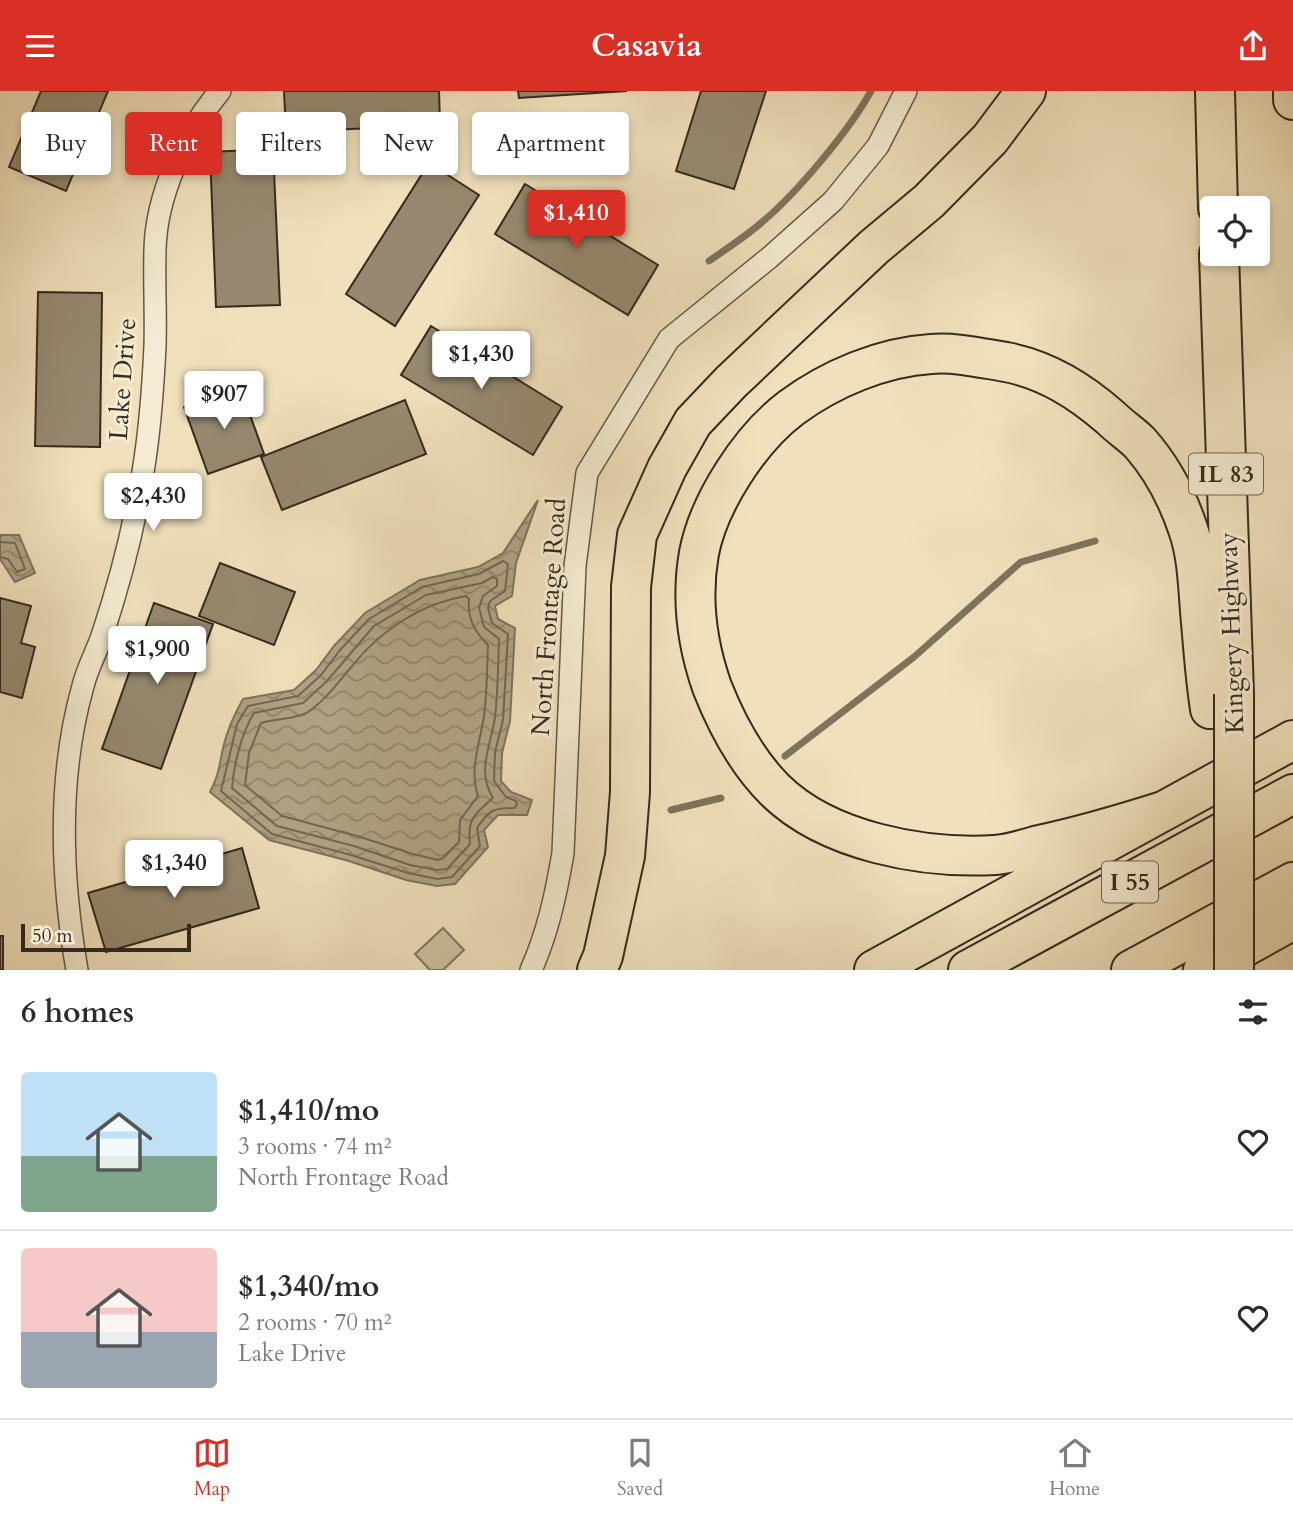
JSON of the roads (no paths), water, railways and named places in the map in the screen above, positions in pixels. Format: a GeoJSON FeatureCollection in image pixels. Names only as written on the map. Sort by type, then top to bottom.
{"type":"FeatureCollection","features":[{"type":"Feature","properties":{"kind":"highway"},"geometry":{"type":"LineString","coordinates":[[597,970],[603,955],[625,856],[630,793],[631,587],[637,535],[667,468],[693,422],[731,382],[874,247],[929,201],[990,138],[1026,91]]}},
{"type":"Feature","properties":{"kind":"highway"},"geometry":{"type":"LineString","coordinates":[[1215,91],[1218,196]]}},
{"type":"Feature","properties":{"kind":"highway"},"geometry":{"type":"LineString","coordinates":[[1293,91],[1293,100]]}},
{"type":"Feature","properties":{"kind":"highway","name":"Kingery Highway"},"geometry":{"type":"LineString","coordinates":[[1219,266],[1222,701]]}},
{"type":"Feature","properties":{"kind":"highway"},"geometry":{"type":"LineString","coordinates":[[1163,811],[1085,835],[998,855],[941,855],[893,849],[844,831],[808,814],[776,791],[746,755],[724,718],[708,676],[697,631],[696,587],[700,551],[709,520],[725,486],[774,423],[802,401],[857,372],[894,359],[933,353],[1015,364],[1057,378],[1098,407],[1140,443],[1168,485],[1189,531],[1222,701],[1214,747],[1234,843],[1234,970]]}},
{"type":"Feature","properties":{"kind":"highway"},"geometry":{"type":"LineString","coordinates":[[874,970],[1293,740]]}},
{"type":"Feature","properties":{"kind":"highway","name":"I 55"},"geometry":{"type":"LineString","coordinates":[[968,970],[1293,794]]}},
{"type":"Feature","properties":{"kind":"highway"},"geometry":{"type":"LineString","coordinates":[[1132,970],[1293,882]]}},
{"type":"Feature","properties":{"kind":"highway"},"geometry":{"type":"LineString","coordinates":[[1203,970],[1293,920]]}},
{"type":"Feature","properties":{"kind":"street","name":"Lake Drive"},"geometry":{"type":"LineString","coordinates":[[77,970],[69,927],[64,857],[66,794],[72,742],[83,685],[121,577],[136,514],[149,433],[155,346],[155,250],[159,221],[170,178],[188,138],[220,91]]}},
{"type":"Feature","properties":{"kind":"street","name":"North Frontage Road"},"geometry":{"type":"LineString","coordinates":[[531,970],[547,929],[562,853],[575,566],[587,473],[669,339],[769,258],[832,201],[878,146],[906,91]]}},
{"type":"Feature","properties":{"kind":"water"},"geometry":{"type":"Polygon","coordinates":[[[538,500],[516,563],[512,596],[495,606],[498,619],[515,628],[510,721],[502,753],[501,781],[511,792],[532,800],[527,815],[498,815],[484,830],[488,847],[455,884],[437,886],[406,880],[349,861],[269,840],[210,792],[229,729],[243,699],[294,690],[316,670],[365,613],[420,580],[478,567],[503,553],[538,500]]]}},
{"type":"Feature","properties":{"kind":"water"},"geometry":{"type":"Polygon","coordinates":[[[0,535],[19,535],[35,573],[15,582],[0,559],[0,535]]]}},
{"type":"Feature","properties":{"kind":"waterway"},"geometry":{"type":"LineString","coordinates":[[709,261],[755,228],[790,196],[836,143],[871,91]]}},
{"type":"Feature","properties":{"kind":"waterway"},"geometry":{"type":"LineString","coordinates":[[785,756],[914,657],[1021,562],[1095,541]]}},
{"type":"Feature","properties":{"kind":"waterway"},"geometry":{"type":"LineString","coordinates":[[671,810],[721,798]]}}]}
